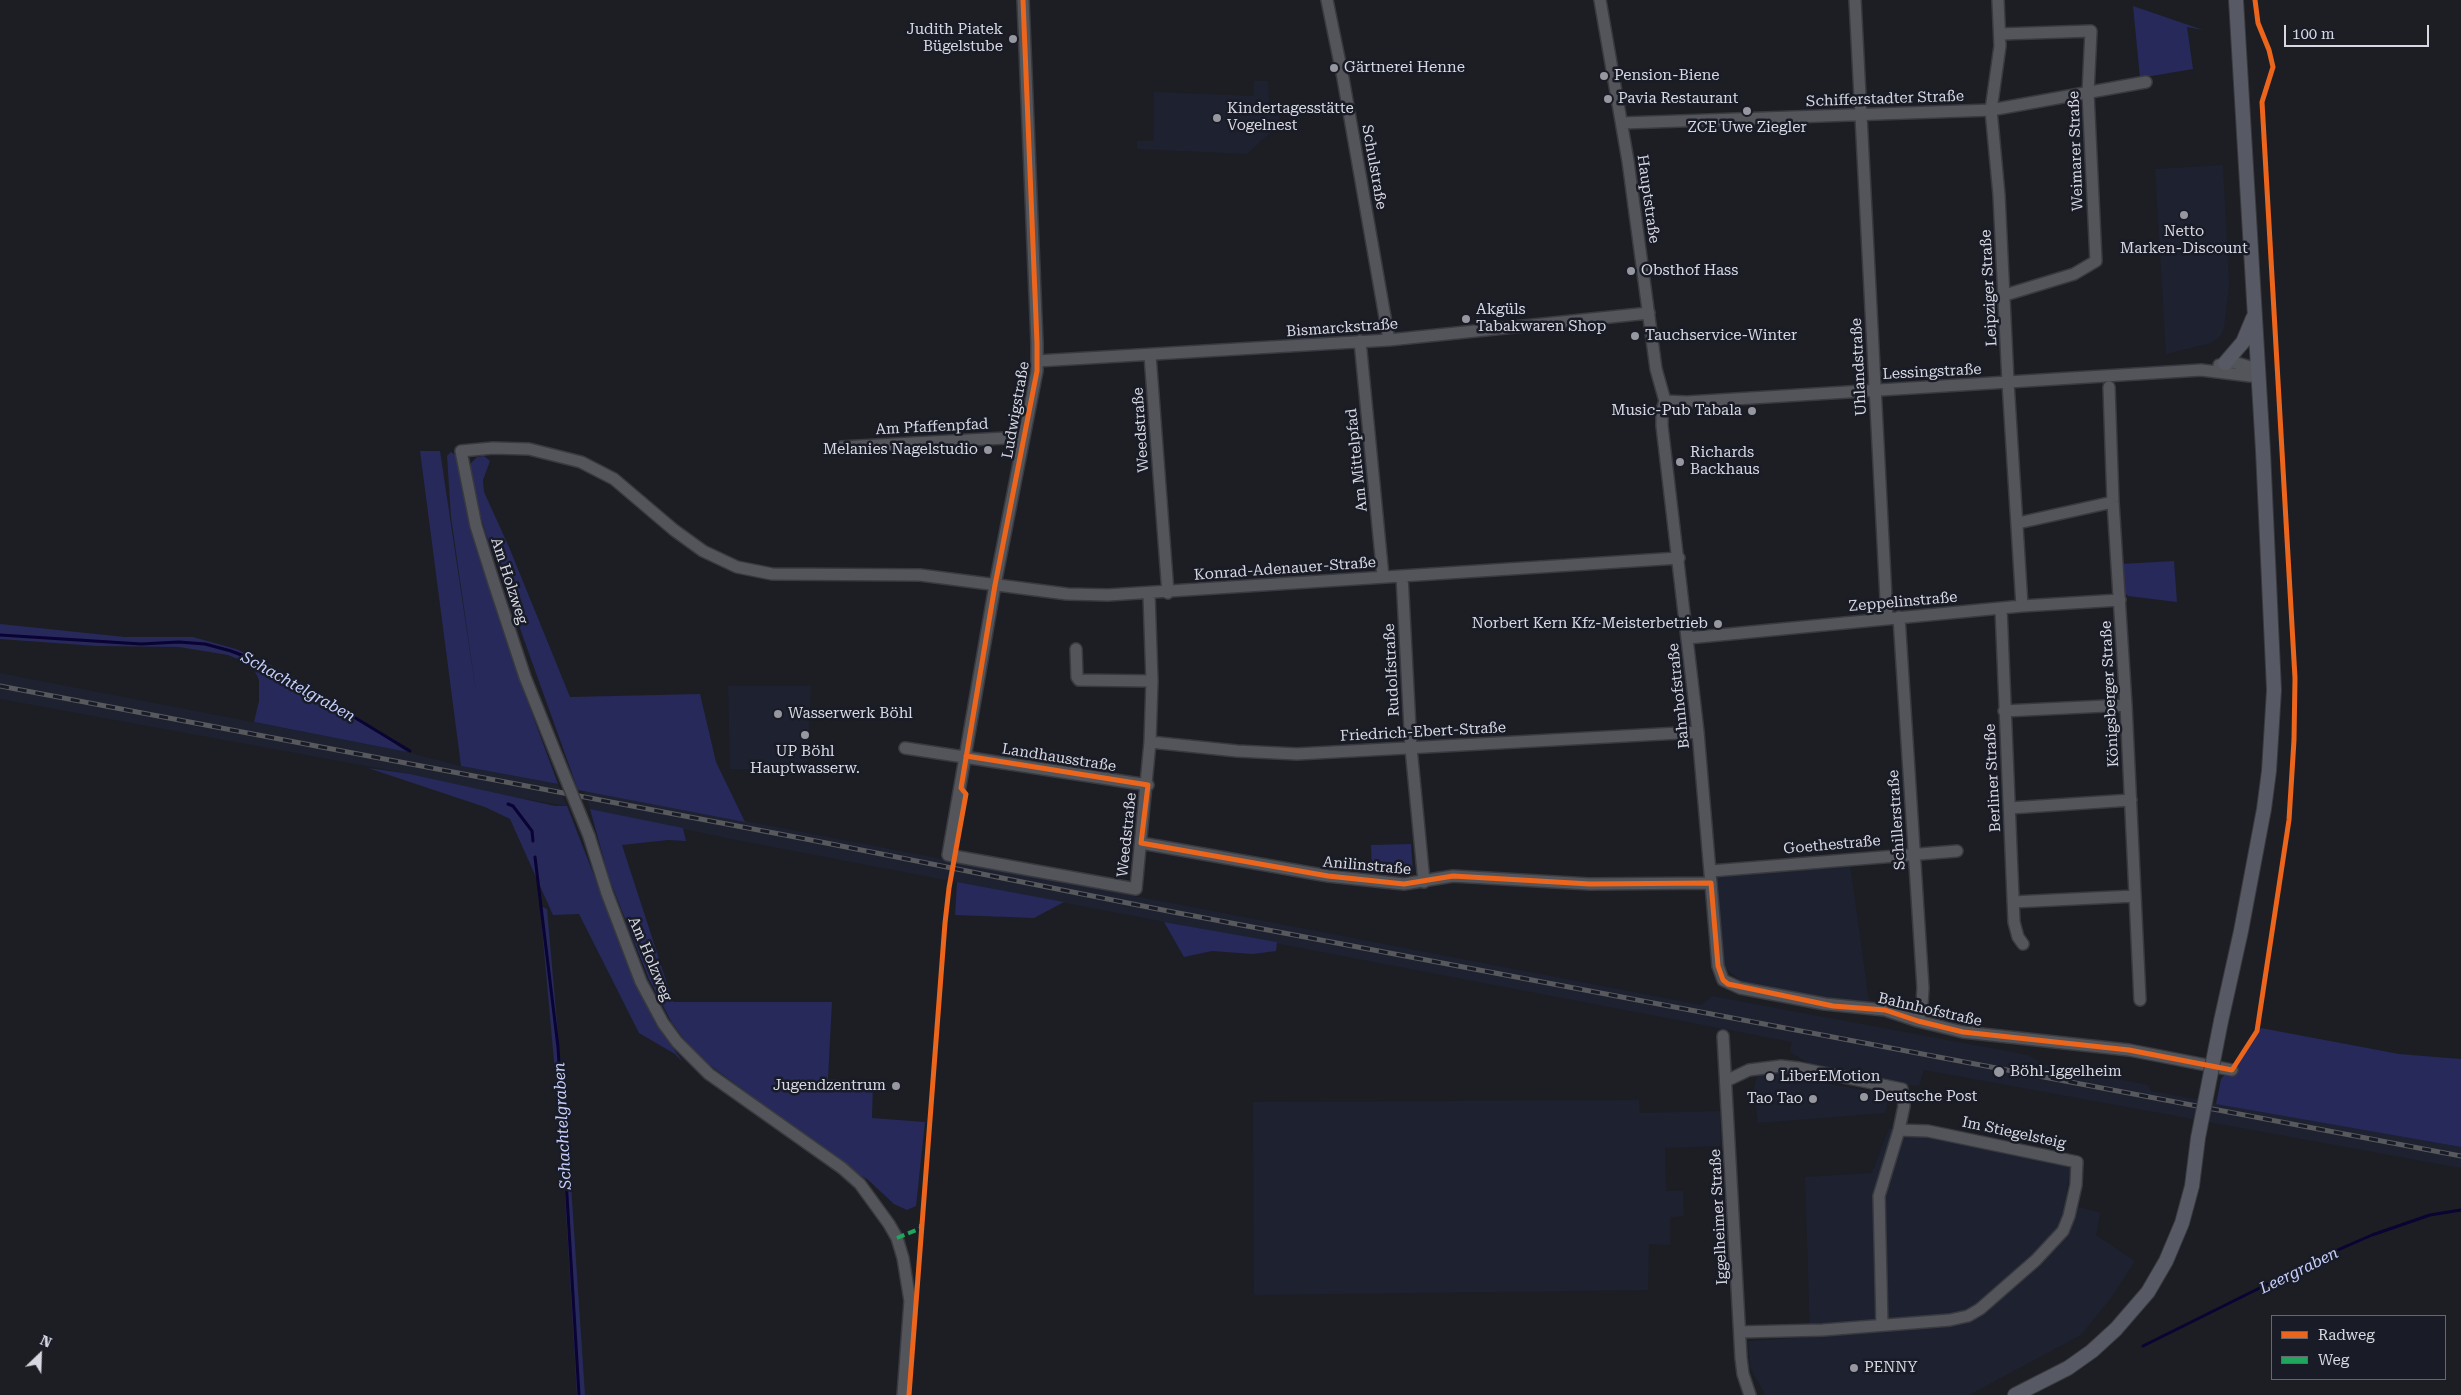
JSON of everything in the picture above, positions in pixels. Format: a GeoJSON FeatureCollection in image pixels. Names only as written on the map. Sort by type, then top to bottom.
{"type":"FeatureCollection","features":[{"type":"Feature","properties":{"kind":"main road"},"geometry":{"type":"LineString","coordinates":[[2015,1395],[2068,1368],[2092,1351],[2116,1330],[2148,1292],[2166,1261],[2182,1223],[2192,1186],[2198,1138],[2221,1021],[2242,932],[2264,810],[2272,723],[2273,652],[2236,0]]}},
{"type":"Feature","properties":{"kind":"main road"},"geometry":{"type":"LineString","coordinates":[[2225,363],[2244,342],[2255,313]]}},
{"type":"Feature","properties":{"kind":"street","name":"Ludwigstraße"},"geometry":{"type":"LineString","coordinates":[[948,855],[995,585],[1037,361],[1023,0]]}},
{"type":"Feature","properties":{"kind":"street","name":"Schulstraße"},"geometry":{"type":"LineString","coordinates":[[1327,0],[1343,78],[1390,340]]}},
{"type":"Feature","properties":{"kind":"street","name":"Hauptstraße"},"geometry":{"type":"LineString","coordinates":[[1600,0],[1622,123],[1656,369],[1666,401]]}},
{"type":"Feature","properties":{"kind":"street","name":"Uhlandstraße"},"geometry":{"type":"LineString","coordinates":[[1855,0],[1875,390],[1893,618]]}},
{"type":"Feature","properties":{"kind":"street","name":"Leipziger Straße"},"geometry":{"type":"LineString","coordinates":[[1998,0],[2001,34],[1991,110],[2005,295],[2008,382],[2022,606]]}},
{"type":"Feature","properties":{"kind":"street","name":"Weimarer Straße"},"geometry":{"type":"LineString","coordinates":[[2001,34],[2091,31],[2088,93],[2096,261],[2074,274],[2005,295]]}},
{"type":"Feature","properties":{"kind":"street","name":"Schifferstadter Straße"},"geometry":{"type":"LineString","coordinates":[[1622,123],[1991,110],[2146,82]]}},
{"type":"Feature","properties":{"kind":"street","name":"Bismarckstraße"},"geometry":{"type":"LineString","coordinates":[[1037,361],[1390,340],[1648,314]]}},
{"type":"Feature","properties":{"kind":"street","name":"Am Mittelpfad"},"geometry":{"type":"LineString","coordinates":[[1360,341],[1383,577]]}},
{"type":"Feature","properties":{"kind":"street","name":"Weedstraße"},"geometry":{"type":"LineString","coordinates":[[1150,355],[1168,593]]}},
{"type":"Feature","properties":{"kind":"street","name":"Lessingstraße"},"geometry":{"type":"LineString","coordinates":[[2201,370],[2225,363],[2240,363],[2258,373]]}},
{"type":"Feature","properties":{"kind":"street","name":"Lessingstraße"},"geometry":{"type":"LineString","coordinates":[[1666,401],[1687,402],[2201,370],[2258,373]]}},
{"type":"Feature","properties":{"kind":"street","name":"Königsberger Straße"},"geometry":{"type":"LineString","coordinates":[[2109,387],[2113,502],[2126,705],[2140,1000]]}},
{"type":"Feature","properties":{"kind":"street","name":"Bahnhofstraße"},"geometry":{"type":"LineString","coordinates":[[1666,401],[1662,410],[1662,426],[1698,732],[1718,966],[1723,980],[1728,984],[1833,1006],[1885,1010],[1918,1021],[1990,1036],[2129,1050],[2232,1070]]}},
{"type":"Feature","properties":{"kind":"street","name":"Am Pfaffenpfad"},"geometry":{"type":"LineString","coordinates":[[841,447],[1024,437]]}},
{"type":"Feature","properties":{"kind":"street","name":"Konrad-Adenauer-Straße"},"geometry":{"type":"LineString","coordinates":[[461,451],[493,448],[529,449],[581,462],[620,484],[688,541],[737,567],[754,572],[792,576],[941,576],[1067,594],[1149,594],[1679,558]]}},
{"type":"Feature","properties":{"kind":"street","name":"Am Holzweg"},"geometry":{"type":"LineString","coordinates":[[461,451],[470,501],[491,574],[525,677],[589,836],[607,893],[641,982],[655,1009],[673,1036],[710,1074],[842,1168],[860,1184],[889,1224],[897,1238],[903,1258],[910,1301],[903,1395]]}},
{"type":"Feature","properties":{"kind":"street"},"geometry":{"type":"LineString","coordinates":[[2018,523],[2113,502]]}},
{"type":"Feature","properties":{"kind":"street","name":"Rudolfstraße"},"geometry":{"type":"LineString","coordinates":[[1402,576],[1411,748],[1424,882]]}},
{"type":"Feature","properties":{"kind":"street","name":"Weedstraße"},"geometry":{"type":"LineString","coordinates":[[948,855],[1136,889],[1148,785],[1150,742],[1152,681],[1149,594]]}},
{"type":"Feature","properties":{"kind":"street","name":"Zeppelinstraße"},"geometry":{"type":"LineString","coordinates":[[1688,638],[2022,606],[2120,600]]}},
{"type":"Feature","properties":{"kind":"street","name":"Berliner Straße"},"geometry":{"type":"LineString","coordinates":[[2001,608],[2013,902],[2016,931],[2023,944]]}},
{"type":"Feature","properties":{"kind":"street","name":"Schillerstraße"},"geometry":{"type":"LineString","coordinates":[[1893,618],[1914,853],[1923,988],[1918,1021]]}},
{"type":"Feature","properties":{"kind":"street"},"geometry":{"type":"LineString","coordinates":[[1076,649],[1077,677],[1080,680],[1152,681]]}},
{"type":"Feature","properties":{"kind":"street"},"geometry":{"type":"LineString","coordinates":[[2004,711],[2126,705]]}},
{"type":"Feature","properties":{"kind":"street","name":"Friedrich-Ebert-Straße"},"geometry":{"type":"LineString","coordinates":[[1150,742],[1237,752],[1297,754],[1698,732]]}},
{"type":"Feature","properties":{"kind":"street","name":"Landhausstraße"},"geometry":{"type":"LineString","coordinates":[[905,748],[1148,785]]}},
{"type":"Feature","properties":{"kind":"street"},"geometry":{"type":"LineString","coordinates":[[2010,808],[2131,800]]}},
{"type":"Feature","properties":{"kind":"street","name":"Anilinstraße"},"geometry":{"type":"LineString","coordinates":[[1141,843],[1328,876],[1404,884],[1459,876],[1590,884],[1711,883]]}},
{"type":"Feature","properties":{"kind":"street","name":"Goethestraße"},"geometry":{"type":"LineString","coordinates":[[1711,871],[1956,851]]}},
{"type":"Feature","properties":{"kind":"street"},"geometry":{"type":"LineString","coordinates":[[2013,902],[2135,896]]}},
{"type":"Feature","properties":{"kind":"street","name":"Iggelheimer Straße"},"geometry":{"type":"LineString","coordinates":[[1723,1036],[1743,1374],[1750,1395]]}},
{"type":"Feature","properties":{"kind":"street"},"geometry":{"type":"LineString","coordinates":[[1726,1081],[1749,1070],[1781,1066],[1902,1089],[1904,1106],[1899,1130],[1879,1196],[1882,1325]]}},
{"type":"Feature","properties":{"kind":"street","name":"Im Stiegelsteig"},"geometry":{"type":"LineString","coordinates":[[1740,1332],[1823,1330],[1950,1320],[1968,1316],[1980,1309],[2057,1239],[2069,1216],[2078,1169],[2077,1162],[1928,1131],[1899,1130]]}},
{"type":"Feature","properties":{"kind":"shaded area"},"geometry":{"type":"Polygon","coordinates":[[[2133,6],[2203,30],[2187,27],[2193,69],[2140,78],[2133,6]]]}},
{"type":"Feature","properties":{"kind":"shaded area","name":"Kindertagesstätte Vogelnest"},"geometry":{"type":"Polygon","coordinates":[[[1254,81],[1268,81],[1270,112],[1280,112],[1279,125],[1247,154],[1137,149],[1137,141],[1154,141],[1154,92],[1254,96],[1254,81]]]}},
{"type":"Feature","properties":{"kind":"shaded area"},"geometry":{"type":"Polygon","coordinates":[[[2223,165],[2229,284],[2224,328],[2220,337],[2211,343],[2166,354],[2155,169],[2223,165]]]}},
{"type":"Feature","properties":{"kind":"shaded area"},"geometry":{"type":"Polygon","coordinates":[[[420,451],[440,451],[477,699],[451,517],[447,456],[451,452],[456,455],[470,528],[517,673],[558,784],[461,766],[420,451]]]}},
{"type":"Feature","properties":{"kind":"shaded area"},"geometry":{"type":"Polygon","coordinates":[[[484,456],[490,461],[483,480],[484,492],[509,547],[570,697],[700,694],[716,762],[745,822],[578,790],[485,531],[469,474],[471,463],[477,457],[484,456]]]}},
{"type":"Feature","properties":{"kind":"shaded area"},"geometry":{"type":"Polygon","coordinates":[[[2174,561],[2177,602],[2128,596],[2122,590],[2121,564],[2174,561]]]}},
{"type":"Feature","properties":{"kind":"shaded area"},"geometry":{"type":"Polygon","coordinates":[[[0,624],[125,637],[193,637],[236,649],[269,664],[324,695],[407,752],[254,722],[259,701],[259,680],[252,665],[228,655],[179,647],[96,646],[0,639],[0,624]]]}},
{"type":"Feature","properties":{"kind":"shaded area"},"geometry":{"type":"Polygon","coordinates":[[[0,673],[407,752],[461,766],[558,784],[567,806],[496,794],[410,774],[0,699],[0,673]]]}},
{"type":"Feature","properties":{"kind":"shaded area"},"geometry":{"type":"Polygon","coordinates":[[[728,686],[811,686],[807,769],[730,769],[728,686]]]}},
{"type":"Feature","properties":{"kind":"shaded area"},"geometry":{"type":"Polygon","coordinates":[[[368,768],[410,774],[555,806],[567,806],[632,973],[655,1023],[683,1062],[675,1054],[639,1033],[579,914],[553,915],[510,819],[485,807],[368,768]]]}},
{"type":"Feature","properties":{"kind":"shaded area"},"geometry":{"type":"Polygon","coordinates":[[[584,790],[1701,1005],[1712,996],[2028,1055],[2044,1064],[2148,1085],[2151,1091],[2461,1147],[2461,1168],[1924,1070],[1919,1086],[1887,1084],[1808,1063],[1790,1052],[1792,1042],[731,839],[590,809],[584,790]]]}},
{"type":"Feature","properties":{"kind":"shaded area"},"geometry":{"type":"Polygon","coordinates":[[[590,809],[683,828],[686,841],[668,840],[622,845],[673,1002],[832,1002],[828,1079],[873,1082],[872,1118],[925,1122],[916,1206],[907,1210],[894,1204],[867,1179],[856,1173],[696,1055],[672,1023],[649,979],[609,878],[590,809]]]}},
{"type":"Feature","properties":{"kind":"shaded area"},"geometry":{"type":"Polygon","coordinates":[[[1411,844],[1413,871],[1411,874],[1372,873],[1371,845],[1411,844]]]}},
{"type":"Feature","properties":{"kind":"shaded area"},"geometry":{"type":"Polygon","coordinates":[[[1850,864],[1869,1002],[1840,1002],[1748,987],[1721,964],[1715,874],[1850,864]]]}},
{"type":"Feature","properties":{"kind":"shaded area"},"geometry":{"type":"Polygon","coordinates":[[[957,882],[1064,902],[1034,918],[955,915],[957,882]]]}},
{"type":"Feature","properties":{"kind":"shaded area"},"geometry":{"type":"Polygon","coordinates":[[[540,906],[547,909],[570,1170],[585,1395],[577,1395],[563,1161],[540,906]]]}},
{"type":"Feature","properties":{"kind":"shaded area"},"geometry":{"type":"Polygon","coordinates":[[[1164,922],[1277,942],[1276,951],[1253,954],[1212,951],[1184,957],[1164,922]]]}},
{"type":"Feature","properties":{"kind":"shaded area"},"geometry":{"type":"Polygon","coordinates":[[[2261,1028],[2399,1054],[2461,1059],[2461,1147],[2216,1104],[2221,1079],[2261,1028]]]}},
{"type":"Feature","properties":{"kind":"shaded area"},"geometry":{"type":"Polygon","coordinates":[[[1758,1070],[1889,1095],[1885,1113],[1758,1123],[1754,1089],[1758,1070]]]}},
{"type":"Feature","properties":{"kind":"shaded area"},"geometry":{"type":"Polygon","coordinates":[[[1639,1100],[1640,1113],[1720,1111],[1721,1146],[1665,1148],[1666,1191],[1683,1191],[1684,1216],[1670,1217],[1670,1245],[1649,1244],[1648,1290],[1254,1295],[1253,1102],[1639,1100]]]}},
{"type":"Feature","properties":{"kind":"shaded area"},"geometry":{"type":"Polygon","coordinates":[[[1889,1128],[2071,1164],[2065,1203],[2100,1213],[2096,1235],[2135,1261],[2111,1298],[2081,1335],[1969,1395],[1765,1395],[1750,1367],[1748,1341],[1810,1337],[1805,1177],[1872,1173],[1889,1128]]]}},
{"type":"Feature","properties":{"kind":"waterway","name":"Schachtelgraben"},"geometry":{"type":"LineString","coordinates":[[0,635],[141,644],[179,642],[205,644],[231,651],[262,663],[410,751]]}},
{"type":"Feature","properties":{"kind":"waterway","name":"Schachtelgraben"},"geometry":{"type":"LineString","coordinates":[[508,804],[513,806],[532,831],[533,841]]}},
{"type":"Feature","properties":{"kind":"waterway","name":"Schachtelgraben"},"geometry":{"type":"LineString","coordinates":[[535,857],[558,1047],[579,1395]]}},
{"type":"Feature","properties":{"kind":"waterway","name":"Leergraben"},"geometry":{"type":"LineString","coordinates":[[2143,1346],[2324,1256],[2372,1235],[2430,1215],[2461,1210]]}},
{"type":"Feature","properties":{"kind":"railway"},"geometry":{"type":"LineString","coordinates":[[0,686],[811,840],[1173,912],[2461,1156]]}},
{"type":"Feature","properties":{"kind":"marked path"},"geometry":{"type":"LineString","coordinates":[[897,1238],[921,1228],[921,1224]]}},
{"type":"Feature","properties":{"kind":"cycle path"},"geometry":{"type":"LineString","coordinates":[[909,1395],[945,923],[949,888],[966,794],[961,788],[995,585],[1037,371],[1023,0]]}},
{"type":"Feature","properties":{"kind":"cycle path"},"geometry":{"type":"LineString","coordinates":[[966,756],[1148,785],[1141,843],[1328,876],[1404,884],[1453,876],[1590,884],[1711,883],[1718,966],[1723,980],[1728,984],[1833,1006],[1885,1010],[1918,1021],[1963,1032],[2129,1050],[2232,1070],[2257,1031],[2289,820],[2294,740],[2295,678],[2262,102],[2273,67],[2269,50],[2258,23],[2255,0]]}},
{"type":"Feature","properties":{"kind":"place","name":"Judith Piatek Bügelstube"},"geometry":{"type":"Point","coordinates":[1013,39]}},
{"type":"Feature","properties":{"kind":"place","name":"Gärtnerei Henne"},"geometry":{"type":"Point","coordinates":[1334,68]}},
{"type":"Feature","properties":{"kind":"place","name":"Pension-Biene"},"geometry":{"type":"Point","coordinates":[1604,76]}},
{"type":"Feature","properties":{"kind":"place","name":"Pavia Restaurant"},"geometry":{"type":"Point","coordinates":[1608,99]}},
{"type":"Feature","properties":{"kind":"place","name":"ZCE Uwe Ziegler"},"geometry":{"type":"Point","coordinates":[1747,111]}},
{"type":"Feature","properties":{"kind":"place","name":"Kindertagesstätte Vogelnest"},"geometry":{"type":"Point","coordinates":[1217,118]}},
{"type":"Feature","properties":{"kind":"place","name":"Netto Marken-Discount"},"geometry":{"type":"Point","coordinates":[2184,215]}},
{"type":"Feature","properties":{"kind":"place","name":"Obsthof Hass"},"geometry":{"type":"Point","coordinates":[1631,271]}},
{"type":"Feature","properties":{"kind":"place","name":"Akgüls Tabakwaren Shop"},"geometry":{"type":"Point","coordinates":[1466,319]}},
{"type":"Feature","properties":{"kind":"place","name":"Tauchservice-Winter"},"geometry":{"type":"Point","coordinates":[1635,336]}},
{"type":"Feature","properties":{"kind":"place","name":"Music-Pub Tabala"},"geometry":{"type":"Point","coordinates":[1752,411]}},
{"type":"Feature","properties":{"kind":"place","name":"Melanies Nagelstudio"},"geometry":{"type":"Point","coordinates":[988,450]}},
{"type":"Feature","properties":{"kind":"place","name":"Richards Backhaus"},"geometry":{"type":"Point","coordinates":[1680,462]}},
{"type":"Feature","properties":{"kind":"place","name":"Norbert Kern Kfz-Meisterbetrieb"},"geometry":{"type":"Point","coordinates":[1718,624]}},
{"type":"Feature","properties":{"kind":"place","name":"Wasserwerk Böhl"},"geometry":{"type":"Point","coordinates":[778,714]}},
{"type":"Feature","properties":{"kind":"place","name":"UP Böhl Hauptwasserw."},"geometry":{"type":"Point","coordinates":[805,735]}},
{"type":"Feature","properties":{"kind":"place","name":"Böhl-Iggelheim"},"geometry":{"type":"Point","coordinates":[1999,1072]}},
{"type":"Feature","properties":{"kind":"place","name":"LiberEMotion"},"geometry":{"type":"Point","coordinates":[1770,1077]}},
{"type":"Feature","properties":{"kind":"place","name":"Jugendzentrum"},"geometry":{"type":"Point","coordinates":[896,1086]}},
{"type":"Feature","properties":{"kind":"place","name":"Deutsche Post"},"geometry":{"type":"Point","coordinates":[1864,1097]}},
{"type":"Feature","properties":{"kind":"place","name":"Tao Tao"},"geometry":{"type":"Point","coordinates":[1813,1099]}},
{"type":"Feature","properties":{"kind":"place","name":"PENNY"},"geometry":{"type":"Point","coordinates":[1854,1368]}}]}
